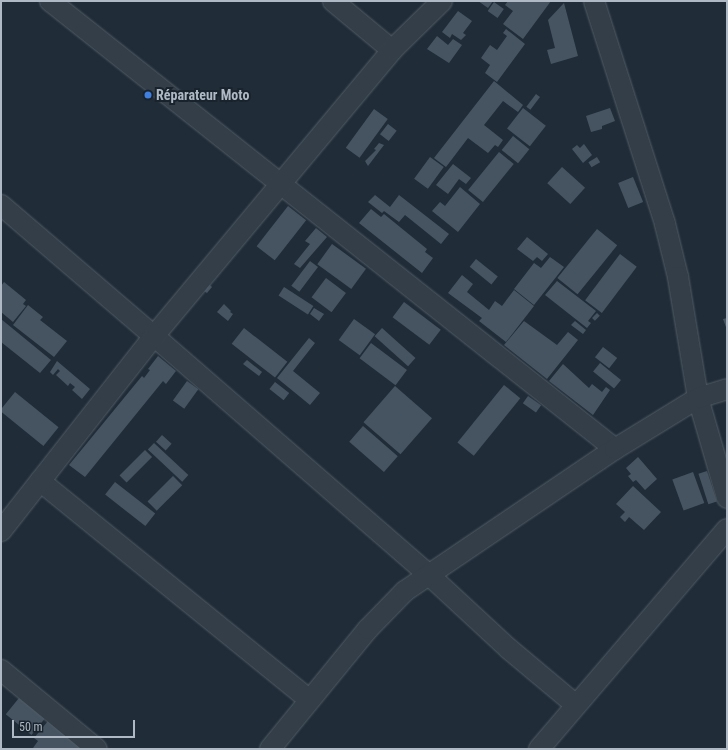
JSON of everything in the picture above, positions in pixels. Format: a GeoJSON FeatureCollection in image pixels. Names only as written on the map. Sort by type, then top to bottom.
{"type":"FeatureCollection","features":[{"type":"Feature","properties":{"kind":"street"},"geometry":{"type":"LineString","coordinates":[[50,1],[615,448]]}},
{"type":"Feature","properties":{"kind":"street"},"geometry":{"type":"LineString","coordinates":[[333,1],[392,50]]}},
{"type":"Feature","properties":{"kind":"street"},"geometry":{"type":"LineString","coordinates":[[1,531],[154,336],[392,50],[442,1]]}},
{"type":"Feature","properties":{"kind":"street"},"geometry":{"type":"LineString","coordinates":[[594,1],[666,224],[678,277],[698,398],[727,498]]}},
{"type":"Feature","properties":{"kind":"street"},"geometry":{"type":"LineString","coordinates":[[1,205],[428,574],[509,649],[576,705]]}},
{"type":"Feature","properties":{"kind":"street"},"geometry":{"type":"LineString","coordinates":[[270,749],[368,629],[405,591],[615,448],[698,398],[727,389]]}},
{"type":"Feature","properties":{"kind":"street"},"geometry":{"type":"LineString","coordinates":[[40,481],[310,700]]}},
{"type":"Feature","properties":{"kind":"street"},"geometry":{"type":"LineString","coordinates":[[539,749],[727,529]]}},
{"type":"Feature","properties":{"kind":"street"},"geometry":{"type":"LineString","coordinates":[[1,670],[97,749]]}},
{"type":"Feature","properties":{"kind":"building"},"geometry":{"type":"Polygon","coordinates":[[[478,1],[493,1],[488,8],[478,1]]]}},
{"type":"Feature","properties":{"kind":"building"},"geometry":{"type":"Polygon","coordinates":[[[508,1],[551,1],[523,39],[503,24],[513,11],[505,5],[508,1]]]}},
{"type":"Feature","properties":{"kind":"building"},"geometry":{"type":"Polygon","coordinates":[[[494,2],[504,9],[498,18],[488,11],[494,2]]]}},
{"type":"Feature","properties":{"kind":"building"},"geometry":{"type":"Polygon","coordinates":[[[564,3],[578,56],[551,64],[547,50],[555,48],[548,20],[564,3]]]}},
{"type":"Feature","properties":{"kind":"building"},"geometry":{"type":"Polygon","coordinates":[[[458,11],[472,21],[463,33],[466,35],[461,40],[452,34],[450,38],[442,32],[458,11]]]}},
{"type":"Feature","properties":{"kind":"building"},"geometry":{"type":"Polygon","coordinates":[[[506,29],[525,44],[497,82],[485,73],[490,65],[481,58],[490,45],[497,50],[507,36],[503,33],[506,29]]]}},
{"type":"Feature","properties":{"kind":"building"},"geometry":{"type":"Polygon","coordinates":[[[437,36],[448,45],[453,39],[462,45],[449,63],[427,49],[437,36]]]}},
{"type":"Feature","properties":{"kind":"building"},"geometry":{"type":"Polygon","coordinates":[[[494,81],[523,105],[518,112],[503,101],[484,125],[503,140],[498,147],[495,145],[488,153],[468,138],[446,167],[434,158],[494,81]]]}},
{"type":"Feature","properties":{"kind":"building"},"geometry":{"type":"Polygon","coordinates":[[[536,94],[540,97],[530,110],[526,107],[536,94]]]}},
{"type":"Feature","properties":{"kind":"building"},"geometry":{"type":"Polygon","coordinates":[[[523,108],[546,126],[530,146],[507,128],[523,108]]]}},
{"type":"Feature","properties":{"kind":"building"},"geometry":{"type":"Polygon","coordinates":[[[610,108],[615,121],[602,126],[602,129],[591,132],[586,116],[610,108]]]}},
{"type":"Feature","properties":{"kind":"building"},"geometry":{"type":"Polygon","coordinates":[[[374,109],[388,119],[360,158],[346,148],[374,109]]]}},
{"type":"Feature","properties":{"kind":"building"},"geometry":{"type":"Polygon","coordinates":[[[388,124],[397,131],[389,141],[380,134],[388,124]]]}},
{"type":"Feature","properties":{"kind":"building"},"geometry":{"type":"Polygon","coordinates":[[[513,136],[529,149],[518,163],[502,150],[513,136]]]}},
{"type":"Feature","properties":{"kind":"building"},"geometry":{"type":"Polygon","coordinates":[[[379,143],[384,145],[368,166],[365,161],[376,150],[374,149],[379,143]]]}},
{"type":"Feature","properties":{"kind":"building"},"geometry":{"type":"Polygon","coordinates":[[[584,144],[592,155],[583,163],[572,149],[577,145],[580,148],[584,144]]]}},
{"type":"Feature","properties":{"kind":"building"},"geometry":{"type":"Polygon","coordinates":[[[499,152],[514,164],[483,202],[468,190],[499,152]]]}},
{"type":"Feature","properties":{"kind":"building"},"geometry":{"type":"Polygon","coordinates":[[[430,157],[444,167],[428,189],[414,179],[430,157]]]}},
{"type":"Feature","properties":{"kind":"building"},"geometry":{"type":"Polygon","coordinates":[[[597,157],[600,162],[592,167],[588,162],[597,157]]]}},
{"type":"Feature","properties":{"kind":"building"},"geometry":{"type":"Polygon","coordinates":[[[453,164],[471,178],[466,184],[459,179],[448,194],[436,185],[453,164]]]}},
{"type":"Feature","properties":{"kind":"building"},"geometry":{"type":"Polygon","coordinates":[[[562,167],[585,188],[570,204],[547,183],[562,167]]]}},
{"type":"Feature","properties":{"kind":"building"},"geometry":{"type":"Polygon","coordinates":[[[633,177],[643,202],[628,208],[618,183],[633,177]]]}},
{"type":"Feature","properties":{"kind":"building"},"geometry":{"type":"Polygon","coordinates":[[[460,187],[480,204],[458,232],[432,211],[440,202],[445,206],[460,187]]]}},
{"type":"Feature","properties":{"kind":"building"},"geometry":{"type":"Polygon","coordinates":[[[375,195],[390,207],[399,195],[449,234],[441,244],[405,215],[399,222],[384,211],[382,213],[368,202],[375,195]]]}},
{"type":"Feature","properties":{"kind":"building"},"geometry":{"type":"Polygon","coordinates":[[[288,206],[306,220],[275,260],[257,246],[288,206]]]}},
{"type":"Feature","properties":{"kind":"building"},"geometry":{"type":"Polygon","coordinates":[[[371,209],[381,217],[384,214],[427,249],[425,252],[433,258],[422,273],[359,223],[371,209]]]}},
{"type":"Feature","properties":{"kind":"building"},"geometry":{"type":"Polygon","coordinates":[[[316,228],[327,237],[300,268],[294,264],[310,244],[305,241],[316,228]]]}},
{"type":"Feature","properties":{"kind":"building"},"geometry":{"type":"Polygon","coordinates":[[[597,229],[617,245],[578,294],[557,278],[597,229]]]}},
{"type":"Feature","properties":{"kind":"building"},"geometry":{"type":"Polygon","coordinates":[[[527,237],[548,254],[542,261],[537,257],[533,261],[517,249],[527,237]]]}},
{"type":"Feature","properties":{"kind":"building"},"geometry":{"type":"Polygon","coordinates":[[[332,244],[366,269],[351,289],[317,264],[332,244]]]}},
{"type":"Feature","properties":{"kind":"building"},"geometry":{"type":"Polygon","coordinates":[[[620,254],[637,267],[602,313],[585,300],[620,254]]]}},
{"type":"Feature","properties":{"kind":"building"},"geometry":{"type":"Polygon","coordinates":[[[550,257],[564,267],[534,305],[514,289],[534,263],[541,268],[550,257]]]}},
{"type":"Feature","properties":{"kind":"building"},"geometry":{"type":"Polygon","coordinates":[[[476,259],[498,277],[491,284],[470,267],[476,259]]]}},
{"type":"Feature","properties":{"kind":"building"},"geometry":{"type":"Polygon","coordinates":[[[310,261],[318,267],[299,292],[291,286],[310,261]]]}},
{"type":"Feature","properties":{"kind":"building"},"geometry":{"type":"Polygon","coordinates":[[[462,275],[473,284],[467,292],[489,310],[495,301],[502,306],[514,290],[534,306],[506,342],[479,321],[482,318],[448,293],[462,275]]]}},
{"type":"Feature","properties":{"kind":"building"},"geometry":{"type":"Polygon","coordinates":[[[326,278],[346,293],[332,312],[312,297],[326,278]]]}},
{"type":"Feature","properties":{"kind":"building"},"geometry":{"type":"Polygon","coordinates":[[[204,280],[212,287],[207,293],[198,287],[204,280]]]}},
{"type":"Feature","properties":{"kind":"building"},"geometry":{"type":"Polygon","coordinates":[[[557,281],[596,311],[588,321],[591,323],[587,328],[545,295],[557,281]]]}},
{"type":"Feature","properties":{"kind":"building"},"geometry":{"type":"Polygon","coordinates":[[[4,282],[26,300],[23,304],[26,306],[13,322],[1,312],[1,286],[4,282]]]}},
{"type":"Feature","properties":{"kind":"building"},"geometry":{"type":"Polygon","coordinates":[[[284,287],[313,306],[308,314],[279,295],[284,287]]]}},
{"type":"Feature","properties":{"kind":"building"},"geometry":{"type":"Polygon","coordinates":[[[404,302],[441,330],[429,345],[393,317],[404,302]]]}},
{"type":"Feature","properties":{"kind":"building"},"geometry":{"type":"Polygon","coordinates":[[[224,304],[233,314],[228,321],[217,312],[224,304]]]}},
{"type":"Feature","properties":{"kind":"building"},"geometry":{"type":"Polygon","coordinates":[[[28,305],[43,317],[40,320],[67,341],[54,357],[13,325],[28,305]]]}},
{"type":"Feature","properties":{"kind":"building"},"geometry":{"type":"Polygon","coordinates":[[[314,308],[324,314],[319,321],[310,314],[314,308]]]}},
{"type":"Feature","properties":{"kind":"building"},"geometry":{"type":"Polygon","coordinates":[[[597,313],[600,316],[595,321],[592,318],[597,313]]]}},
{"type":"Feature","properties":{"kind":"building"},"geometry":{"type":"Polygon","coordinates":[[[727,318],[727,330],[723,319],[727,318]]]}},
{"type":"Feature","properties":{"kind":"building"},"geometry":{"type":"Polygon","coordinates":[[[1,319],[51,360],[40,373],[1,342],[1,319]]]}},
{"type":"Feature","properties":{"kind":"building"},"geometry":{"type":"Polygon","coordinates":[[[354,319],[375,334],[360,355],[339,340],[354,319]]]}},
{"type":"Feature","properties":{"kind":"building"},"geometry":{"type":"Polygon","coordinates":[[[524,321],[557,345],[568,332],[578,340],[547,379],[504,345],[524,321]]]}},
{"type":"Feature","properties":{"kind":"building"},"geometry":{"type":"Polygon","coordinates":[[[575,321],[586,330],[583,334],[571,325],[575,321]]]}},
{"type":"Feature","properties":{"kind":"building"},"geometry":{"type":"Polygon","coordinates":[[[244,328],[287,362],[275,378],[232,344],[244,328]]]}},
{"type":"Feature","properties":{"kind":"building"},"geometry":{"type":"Polygon","coordinates":[[[382,328],[415,358],[408,366],[375,336],[382,328]]]}},
{"type":"Feature","properties":{"kind":"building"},"geometry":{"type":"Polygon","coordinates":[[[309,338],[315,343],[293,371],[320,393],[310,405],[277,378],[309,338]]]}},
{"type":"Feature","properties":{"kind":"building"},"geometry":{"type":"Polygon","coordinates":[[[371,343],[407,370],[396,385],[360,358],[371,343]]]}},
{"type":"Feature","properties":{"kind":"building"},"geometry":{"type":"Polygon","coordinates":[[[603,347],[617,358],[609,368],[595,357],[603,347]]]}},
{"type":"Feature","properties":{"kind":"building"},"geometry":{"type":"Polygon","coordinates":[[[158,356],[176,371],[166,384],[163,381],[85,477],[69,465],[142,376],[144,378],[150,370],[148,369],[158,356]]]}},
{"type":"Feature","properties":{"kind":"building"},"geometry":{"type":"Polygon","coordinates":[[[247,360],[262,372],[259,376],[243,364],[247,360]]]}},
{"type":"Feature","properties":{"kind":"building"},"geometry":{"type":"Polygon","coordinates":[[[57,361],[90,389],[82,399],[72,390],[75,387],[70,383],[68,386],[56,375],[60,371],[58,369],[53,375],[50,372],[57,361]]]}},
{"type":"Feature","properties":{"kind":"building"},"geometry":{"type":"Polygon","coordinates":[[[600,363],[621,380],[614,389],[593,372],[600,363]]]}},
{"type":"Feature","properties":{"kind":"building"},"geometry":{"type":"Polygon","coordinates":[[[563,364],[589,388],[592,384],[602,392],[606,387],[610,390],[593,415],[549,381],[563,364]]]}},
{"type":"Feature","properties":{"kind":"building"},"geometry":{"type":"Polygon","coordinates":[[[187,381],[198,389],[184,409],[173,400],[187,381]]]}},
{"type":"Feature","properties":{"kind":"building"},"geometry":{"type":"Polygon","coordinates":[[[275,382],[289,393],[284,400],[269,389],[275,382]]]}},
{"type":"Feature","properties":{"kind":"building"},"geometry":{"type":"Polygon","coordinates":[[[504,385],[520,398],[474,456],[457,443],[504,385]]]}},
{"type":"Feature","properties":{"kind":"building"},"geometry":{"type":"Polygon","coordinates":[[[395,386],[432,418],[400,454],[364,422],[395,386]]]}},
{"type":"Feature","properties":{"kind":"building"},"geometry":{"type":"Polygon","coordinates":[[[15,392],[59,427],[43,446],[1,412],[1,409],[15,392]]]}},
{"type":"Feature","properties":{"kind":"building"},"geometry":{"type":"Polygon","coordinates":[[[528,396],[541,405],[536,413],[523,403],[528,396]]]}},
{"type":"Feature","properties":{"kind":"building"},"geometry":{"type":"Polygon","coordinates":[[[363,426],[398,456],[384,472],[349,442],[363,426]]]}},
{"type":"Feature","properties":{"kind":"building"},"geometry":{"type":"Polygon","coordinates":[[[162,435],[172,444],[166,450],[156,442],[162,435]]]}},
{"type":"Feature","properties":{"kind":"building"},"geometry":{"type":"Polygon","coordinates":[[[154,443],[188,475],[182,482],[148,450],[154,443]]]}},
{"type":"Feature","properties":{"kind":"building"},"geometry":{"type":"Polygon","coordinates":[[[145,450],[152,457],[127,483],[120,475],[145,450]]]}},
{"type":"Feature","properties":{"kind":"building"},"geometry":{"type":"Polygon","coordinates":[[[638,457],[657,479],[645,490],[636,480],[633,482],[628,476],[631,474],[626,468],[638,457]]]}},
{"type":"Feature","properties":{"kind":"building"},"geometry":{"type":"Polygon","coordinates":[[[707,471],[717,501],[708,504],[698,474],[707,471]]]}},
{"type":"Feature","properties":{"kind":"building"},"geometry":{"type":"Polygon","coordinates":[[[693,472],[704,503],[684,511],[672,480],[693,472]]]}},
{"type":"Feature","properties":{"kind":"building"},"geometry":{"type":"Polygon","coordinates":[[[173,476],[182,485],[157,511],[148,501],[173,476]]]}},
{"type":"Feature","properties":{"kind":"building"},"geometry":{"type":"Polygon","coordinates":[[[115,482],[155,513],[145,526],[105,495],[115,482]]]}},
{"type":"Feature","properties":{"kind":"building"},"geometry":{"type":"Polygon","coordinates":[[[633,486],[661,512],[644,530],[629,517],[625,522],[620,517],[625,512],[616,504],[633,486]]]}},
{"type":"Feature","properties":{"kind":"building"},"geometry":{"type":"Polygon","coordinates":[[[19,698],[45,719],[31,735],[6,714],[19,698]]]}},
{"type":"Feature","properties":{"kind":"building"},"geometry":{"type":"Polygon","coordinates":[[[48,721],[82,749],[34,749],[33,748],[38,741],[34,738],[48,721]]]}},
{"type":"Feature","properties":{"kind":"place","name":"Réparateur Moto"},"geometry":{"type":"Point","coordinates":[148,95]}}]}
